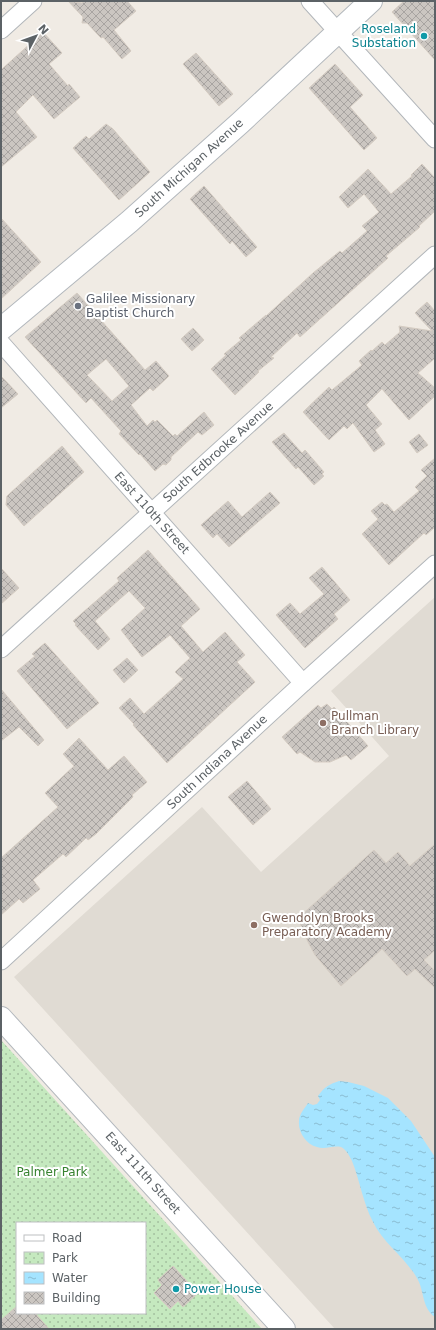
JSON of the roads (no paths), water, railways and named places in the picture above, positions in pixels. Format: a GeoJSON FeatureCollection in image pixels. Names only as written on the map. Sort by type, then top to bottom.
{"type":"FeatureCollection","features":[{"type":"Feature","properties":{"kind":"main road","name":"South Michigan Avenue"},"geometry":{"type":"LineString","coordinates":[[1,329],[141,212],[240,123],[371,1]]}},
{"type":"Feature","properties":{"kind":"main road","name":"East 111th Street"},"geometry":{"type":"LineString","coordinates":[[1,1018],[284,1329]]}},
{"type":"Feature","properties":{"kind":"street"},"geometry":{"type":"LineString","coordinates":[[1,30],[33,1]]}},
{"type":"Feature","properties":{"kind":"street"},"geometry":{"type":"LineString","coordinates":[[310,1],[435,139]]}},
{"type":"Feature","properties":{"kind":"street","name":"South Edbrooke Avenue"},"geometry":{"type":"LineString","coordinates":[[1,649],[435,255]]}},
{"type":"Feature","properties":{"kind":"street","name":"East 110th Street"},"geometry":{"type":"LineString","coordinates":[[1,343],[303,683]]}},
{"type":"Feature","properties":{"kind":"street","name":"South Indiana Avenue"},"geometry":{"type":"LineString","coordinates":[[1,961],[303,683],[435,564]]}},
{"type":"Feature","properties":{"kind":"water"},"geometry":{"type":"Polygon","coordinates":[[[339,1081],[364,1086],[388,1098],[411,1121],[435,1157],[435,1317],[428,1310],[419,1282],[409,1266],[383,1238],[373,1222],[348,1153],[341,1147],[320,1148],[309,1143],[301,1133],[299,1118],[308,1103],[313,1105],[317,1104],[320,1100],[318,1096],[323,1090],[339,1081]]]}},
{"type":"Feature","properties":{"kind":"place","name":"Roseland Substation"},"geometry":{"type":"Point","coordinates":[424,36]}},
{"type":"Feature","properties":{"kind":"place","name":"Galilee Missionary Baptist Church"},"geometry":{"type":"Point","coordinates":[78,306]}},
{"type":"Feature","properties":{"kind":"place","name":"Pullman Branch Library"},"geometry":{"type":"Point","coordinates":[323,723]}},
{"type":"Feature","properties":{"kind":"place","name":"Gwendolyn Brooks Preparatory Academy"},"geometry":{"type":"Point","coordinates":[254,925]}},
{"type":"Feature","properties":{"kind":"place","name":"Power House"},"geometry":{"type":"Point","coordinates":[176,1289]}},
{"type":"Feature","properties":{"kind":"park label","name":"Palmer Park"},"geometry":{"type":"Point","coordinates":[52,1172]}}]}
